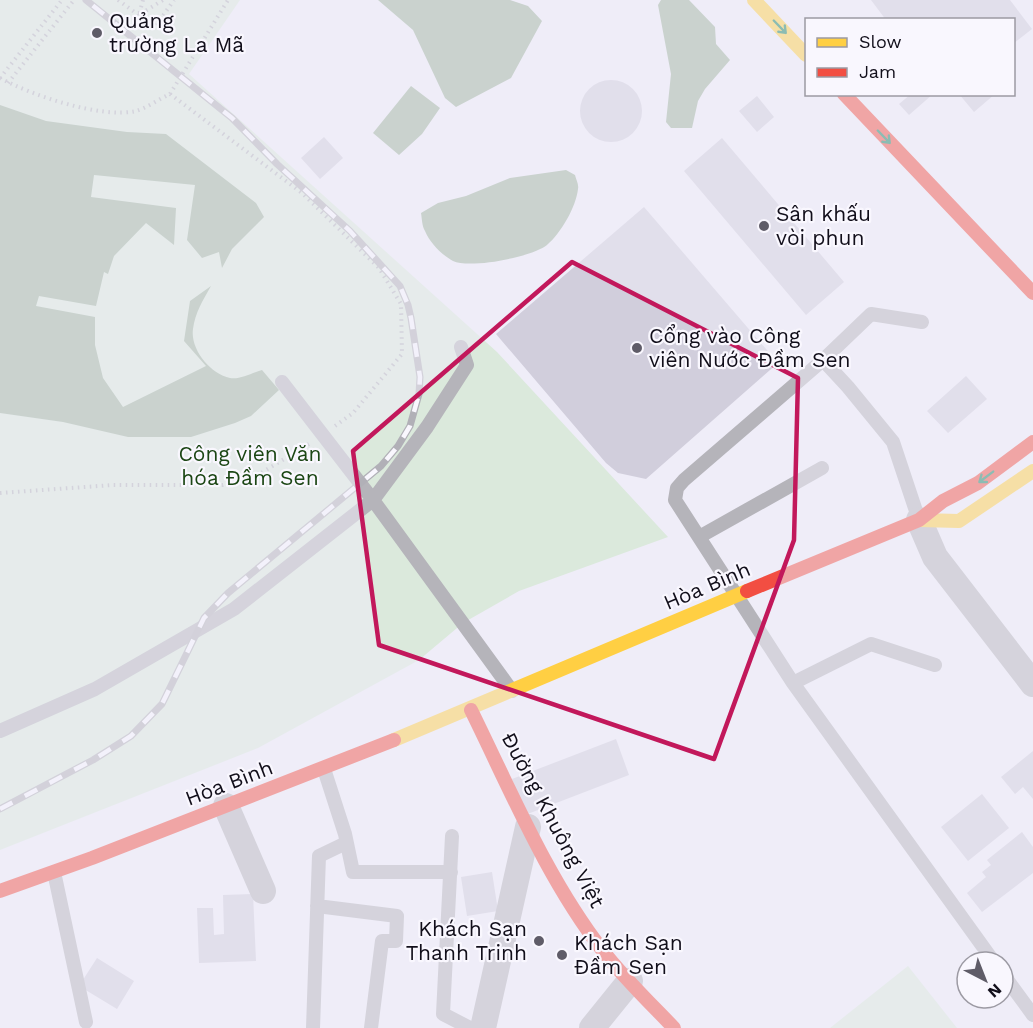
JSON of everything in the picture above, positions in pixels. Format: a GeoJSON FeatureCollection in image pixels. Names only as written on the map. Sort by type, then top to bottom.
{"type":"FeatureCollection","features":[{"type":"Feature","properties":{"kind":"main road"},"geometry":{"type":"LineString","coordinates":[[754,0],[805,53]]}},
{"type":"Feature","properties":{"kind":"main road"},"geometry":{"type":"LineString","coordinates":[[846,96],[1033,293]]}},
{"type":"Feature","properties":{"kind":"main road","name":"Hòa Bình"},"geometry":{"type":"LineString","coordinates":[[0,891],[324,769],[471,710],[919,520],[943,501],[978,483],[1033,442]]}},
{"type":"Feature","properties":{"kind":"main road","name":"Hòa Bình"},"geometry":{"type":"LineString","coordinates":[[919,520],[959,521],[1033,471]]}},
{"type":"Feature","properties":{"kind":"main road","name":"Đường Khuông Việt"},"geometry":{"type":"LineString","coordinates":[[471,710],[528,827],[566,896],[603,951],[665,1025]]}},
{"type":"Feature","properties":{"kind":"street"},"geometry":{"type":"LineString","coordinates":[[919,520],[935,557],[1033,684]]}},
{"type":"Feature","properties":{"kind":"street"},"geometry":{"type":"LineString","coordinates":[[226,806],[263,891]]}},
{"type":"Feature","properties":{"kind":"street"},"geometry":{"type":"LineString","coordinates":[[483,1028],[528,827]]}},
{"type":"Feature","properties":{"kind":"street"},"geometry":{"type":"LineString","coordinates":[[592,1028],[630,981]]}},
{"type":"Feature","properties":{"kind":"lane"},"geometry":{"type":"LineString","coordinates":[[922,322],[871,314],[823,360],[684,480],[677,488],[675,500],[793,683],[985,950]]}},
{"type":"Feature","properties":{"kind":"lane"},"geometry":{"type":"LineString","coordinates":[[0,731],[95,689],[234,609],[373,500],[427,427],[467,364],[461,347]]}},
{"type":"Feature","properties":{"kind":"lane"},"geometry":{"type":"LineString","coordinates":[[823,360],[893,442],[919,520]]}},
{"type":"Feature","properties":{"kind":"lane"},"geometry":{"type":"LineString","coordinates":[[282,382],[373,500],[512,691]]}},
{"type":"Feature","properties":{"kind":"lane"},"geometry":{"type":"LineString","coordinates":[[699,537],[822,468]]}},
{"type":"Feature","properties":{"kind":"lane"},"geometry":{"type":"LineString","coordinates":[[793,683],[871,644],[935,665]]}},
{"type":"Feature","properties":{"kind":"lane"},"geometry":{"type":"LineString","coordinates":[[324,769],[353,872],[451,872]]}},
{"type":"Feature","properties":{"kind":"lane"},"geometry":{"type":"LineString","coordinates":[[452,836],[443,1014],[470,1028]]}},
{"type":"Feature","properties":{"kind":"lane"},"geometry":{"type":"LineString","coordinates":[[313,1028],[319,856],[346,843]]}},
{"type":"Feature","properties":{"kind":"lane"},"geometry":{"type":"LineString","coordinates":[[54,872],[86,1022]]}},
{"type":"Feature","properties":{"kind":"lane"},"geometry":{"type":"LineString","coordinates":[[317,906],[397,916],[396,941],[382,941],[371,1028]]}},
{"type":"Feature","properties":{"kind":"lane"},"geometry":{"type":"LineString","coordinates":[[1015,990],[1033,1014]]}},
{"type":"Feature","properties":{"kind":"path"},"geometry":{"type":"LineString","coordinates":[[62,0],[0,78],[24,91],[73,106],[114,112],[137,111],[170,94],[228,0]]}},
{"type":"Feature","properties":{"kind":"path"},"geometry":{"type":"LineString","coordinates":[[8,83],[74,0]]}},
{"type":"Feature","properties":{"kind":"path"},"geometry":{"type":"LineString","coordinates":[[118,0],[155,27],[174,0]]}},
{"type":"Feature","properties":{"kind":"path"},"geometry":{"type":"LineString","coordinates":[[139,15],[143,0]]}},
{"type":"Feature","properties":{"kind":"path"},"geometry":{"type":"LineString","coordinates":[[139,15],[163,0]]}},
{"type":"Feature","properties":{"kind":"path"},"geometry":{"type":"LineString","coordinates":[[0,493],[113,485],[223,485],[256,476],[292,455],[352,414],[402,354],[401,304],[379,268],[302,193],[170,94]]}},
{"type":"Feature","properties":{"kind":"highlighted area"},"geometry":{"type":"Polygon","coordinates":[[[572,262],[798,378],[794,540],[714,759],[379,645],[353,451],[572,262]]]}},
{"type":"Feature","properties":{"kind":"green space","name":"Công viên Văn hóa Đầm Sen"},"geometry":{"type":"Polygon","coordinates":[[[0,0],[240,0],[189,74],[497,352],[668,537],[519,591],[463,623],[419,660],[258,748],[0,850],[0,0]]]}},
{"type":"Feature","properties":{"kind":"green space"},"geometry":{"type":"Polygon","coordinates":[[[908,966],[957,1028],[830,1028],[908,966]]]}},
{"type":"Feature","properties":{"kind":"shaded area"},"geometry":{"type":"Polygon","coordinates":[[[378,0],[510,0],[528,6],[542,21],[511,78],[456,107],[445,98],[413,30],[378,0]]]}},
{"type":"Feature","properties":{"kind":"shaded area"},"geometry":{"type":"Polygon","coordinates":[[[661,0],[689,0],[715,27],[716,44],[730,60],[705,89],[698,101],[692,128],[671,128],[666,122],[671,74],[658,5],[661,0]]]}},
{"type":"Feature","properties":{"kind":"shaded area"},"geometry":{"type":"Polygon","coordinates":[[[411,86],[440,108],[422,134],[399,155],[373,133],[411,86]]]}},
{"type":"Feature","properties":{"kind":"shaded area"},"geometry":{"type":"Polygon","coordinates":[[[0,105],[46,121],[127,132],[166,134],[256,203],[264,217],[232,249],[222,268],[219,252],[202,258],[187,240],[195,185],[94,175],[91,197],[176,208],[174,245],[146,223],[114,256],[108,274],[104,272],[96,306],[39,296],[36,306],[95,317],[95,345],[103,378],[123,407],[206,366],[184,341],[190,301],[211,286],[200,307],[193,329],[195,345],[203,360],[215,371],[230,378],[262,370],[279,390],[251,416],[191,437],[128,437],[63,422],[0,413],[0,105]]]}},
{"type":"Feature","properties":{"kind":"shaded area"},"geometry":{"type":"Polygon","coordinates":[[[566,170],[575,175],[578,184],[574,204],[567,219],[547,245],[528,254],[486,263],[461,263],[453,261],[441,252],[424,229],[421,213],[438,203],[466,196],[510,178],[566,170]]]}},
{"type":"Feature","properties":{"kind":"building"},"geometry":{"type":"Polygon","coordinates":[[[871,0],[1010,0],[1032,29],[1015,42],[1015,18],[884,18],[871,0]]]}},
{"type":"Feature","properties":{"kind":"building"},"geometry":{"type":"Polygon","coordinates":[[[605,80],[617,80],[633,89],[640,99],[642,111],[640,123],[633,133],[617,142],[605,142],[594,137],[585,128],[580,117],[580,105],[585,94],[594,85],[605,80]]]}},
{"type":"Feature","properties":{"kind":"building"},"geometry":{"type":"Polygon","coordinates":[[[757,96],[774,117],[757,132],[739,111],[757,96]]]}},
{"type":"Feature","properties":{"kind":"building"},"geometry":{"type":"Polygon","coordinates":[[[909,96],[931,96],[909,115],[899,104],[909,96]]]}},
{"type":"Feature","properties":{"kind":"building"},"geometry":{"type":"Polygon","coordinates":[[[961,96],[993,96],[974,112],[961,96]]]}},
{"type":"Feature","properties":{"kind":"building"},"geometry":{"type":"Polygon","coordinates":[[[324,137],[343,158],[320,179],[301,158],[324,137]]]}},
{"type":"Feature","properties":{"kind":"building","name":"Sân khấu vòi phun"},"geometry":{"type":"Polygon","coordinates":[[[722,138],[844,282],[806,315],[684,171],[722,138]]]}},
{"type":"Feature","properties":{"kind":"building","name":"Cổng vào Công viên Nước Đầm Sen"},"geometry":{"type":"Polygon","coordinates":[[[644,207],[778,363],[646,479],[618,473],[606,463],[496,334],[644,207]]]}},
{"type":"Feature","properties":{"kind":"building"},"geometry":{"type":"Polygon","coordinates":[[[966,376],[987,399],[948,433],[927,411],[966,376]]]}},
{"type":"Feature","properties":{"kind":"building"},"geometry":{"type":"Polygon","coordinates":[[[616,739],[629,775],[525,815],[512,779],[616,739]]]}},
{"type":"Feature","properties":{"kind":"building"},"geometry":{"type":"Polygon","coordinates":[[[1033,751],[1033,799],[1023,787],[1015,794],[1001,777],[1033,751]]]}},
{"type":"Feature","properties":{"kind":"building"},"geometry":{"type":"Polygon","coordinates":[[[982,794],[1009,828],[968,861],[941,827],[982,794]]]}},
{"type":"Feature","properties":{"kind":"building"},"geometry":{"type":"Polygon","coordinates":[[[1022,832],[1033,847],[1033,873],[982,912],[967,893],[986,877],[982,872],[991,865],[987,860],[1022,832]]]}},
{"type":"Feature","properties":{"kind":"building"},"geometry":{"type":"Polygon","coordinates":[[[492,872],[498,911],[467,916],[461,877],[492,872]]]}},
{"type":"Feature","properties":{"kind":"building"},"geometry":{"type":"Polygon","coordinates":[[[253,894],[256,961],[199,963],[197,908],[213,908],[214,935],[224,934],[223,895],[253,894]]]}},
{"type":"Feature","properties":{"kind":"building"},"geometry":{"type":"Polygon","coordinates":[[[97,958],[134,981],[117,1009],[79,986],[97,958]]]}},
{"type":"Feature","properties":{"kind":"railway"},"geometry":{"type":"LineString","coordinates":[[0,809],[93,760],[131,736],[162,704],[204,618],[228,593],[381,466],[398,446],[410,426],[419,394],[420,377],[411,318],[400,286],[350,231],[277,164],[232,118],[86,0]]}},
{"type":"Feature","properties":{"kind":"traffic: slow"},"geometry":{"type":"LineString","coordinates":[[754,0],[805,54]]}},
{"type":"Feature","properties":{"kind":"traffic: slow"},"geometry":{"type":"LineString","coordinates":[[919,520],[959,521],[1033,471]]}},
{"type":"Feature","properties":{"kind":"traffic: slow"},"geometry":{"type":"LineString","coordinates":[[394,740],[747,591]]}},
{"type":"Feature","properties":{"kind":"traffic: jam"},"geometry":{"type":"LineString","coordinates":[[846,96],[1033,293]]}},
{"type":"Feature","properties":{"kind":"traffic: jam"},"geometry":{"type":"LineString","coordinates":[[747,591],[919,520],[943,501],[978,483],[1033,442]]}},
{"type":"Feature","properties":{"kind":"traffic: jam"},"geometry":{"type":"LineString","coordinates":[[471,710],[531,834],[564,894],[611,961],[674,1028]]}},
{"type":"Feature","properties":{"kind":"traffic: jam"},"geometry":{"type":"LineString","coordinates":[[0,891],[92,858],[394,740]]}},
{"type":"Feature","properties":{"kind":"place","name":"Quảng trường La Mã"},"geometry":{"type":"Point","coordinates":[97,33]}},
{"type":"Feature","properties":{"kind":"place","name":"Sân khấu vòi phun"},"geometry":{"type":"Point","coordinates":[764,226]}},
{"type":"Feature","properties":{"kind":"place","name":"Cổng vào Công viên Nước Đầm Sen"},"geometry":{"type":"Point","coordinates":[637,348]}},
{"type":"Feature","properties":{"kind":"place","name":"Khách Sạn Thanh Trinh"},"geometry":{"type":"Point","coordinates":[539,941]}},
{"type":"Feature","properties":{"kind":"place","name":"Khách Sạn Đầm Sen"},"geometry":{"type":"Point","coordinates":[562,955]}}]}
